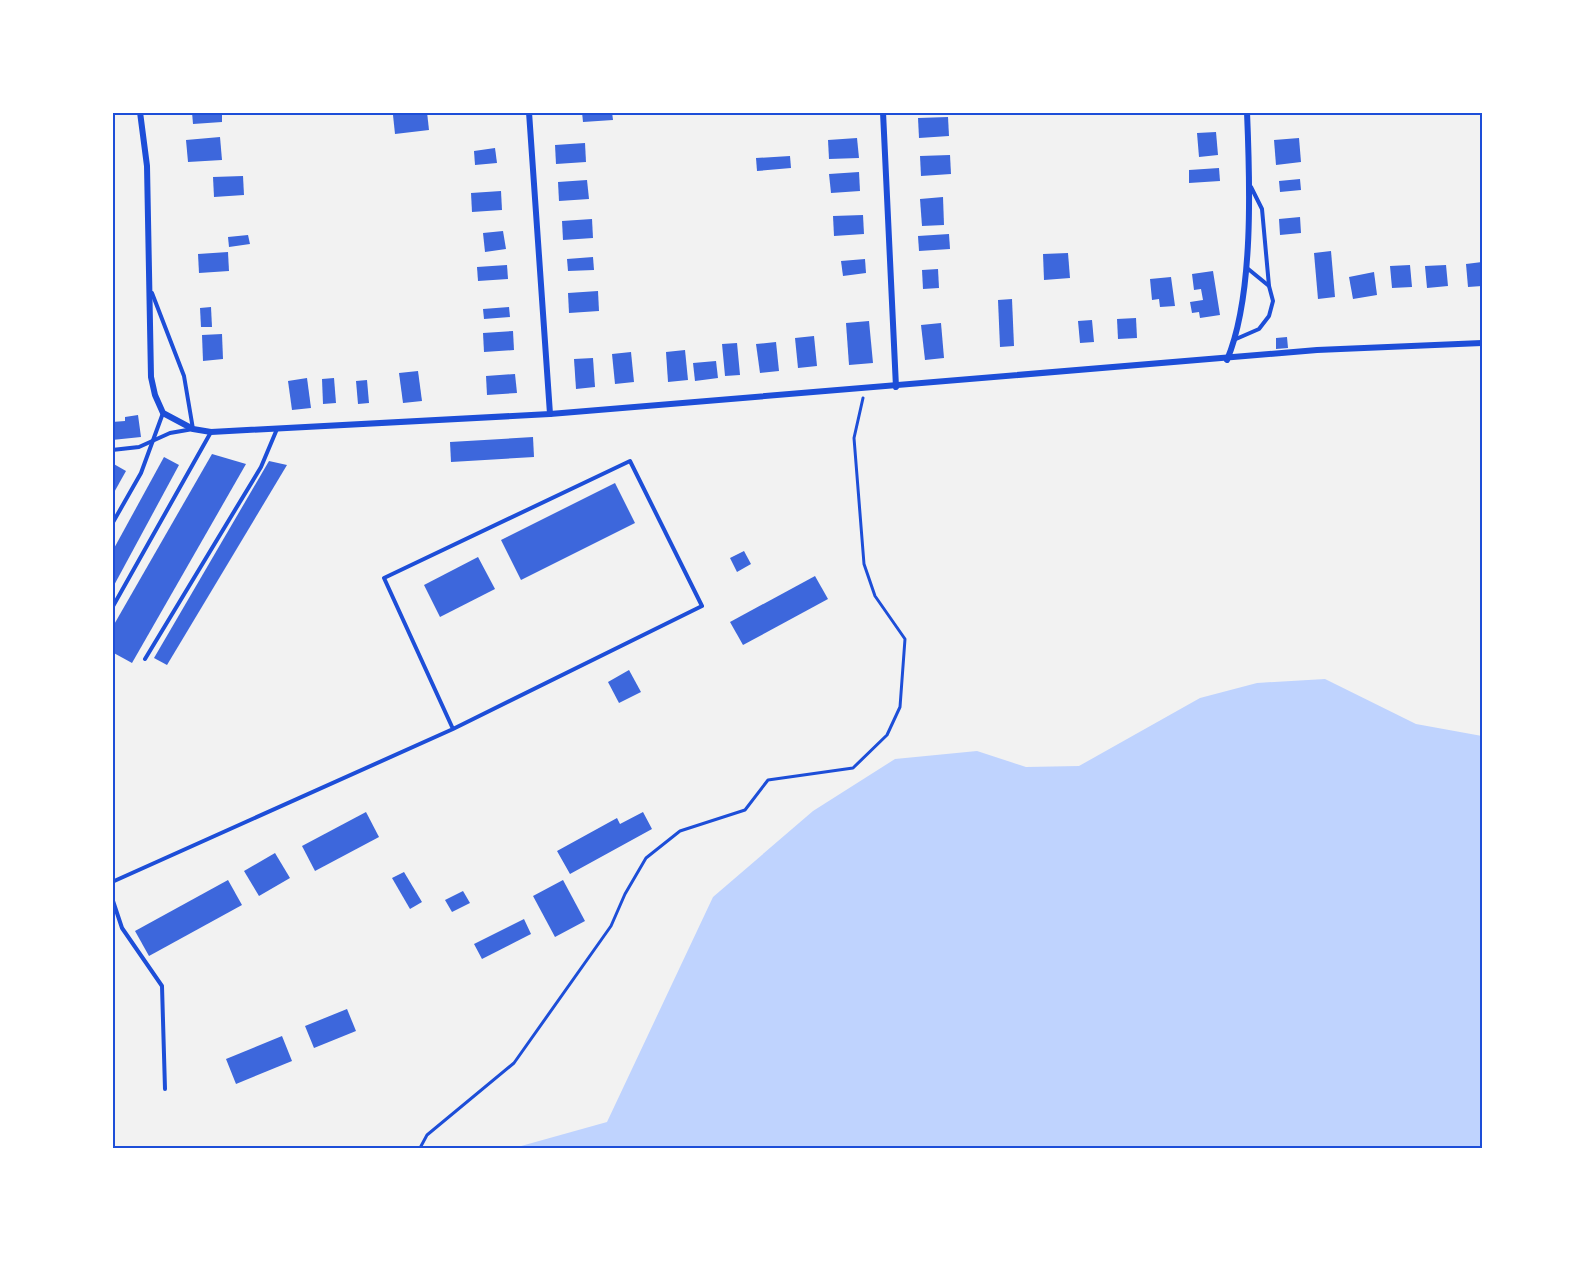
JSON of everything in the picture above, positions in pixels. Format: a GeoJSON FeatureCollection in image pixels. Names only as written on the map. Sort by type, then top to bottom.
{"type":"FeatureCollection","features":[{"type":"Feature","properties":{"kind":"street"},"geometry":{"type":"LineString","coordinates":[[140,112],[147,166],[151,376],[155,395],[163,413],[193,429],[211,432],[550,414],[1227,360],[1317,350],[1482,343]]}},
{"type":"Feature","properties":{"kind":"street"},"geometry":{"type":"LineString","coordinates":[[529,112],[550,414]]}},
{"type":"Feature","properties":{"kind":"street"},"geometry":{"type":"LineString","coordinates":[[883,112],[896,387]]}},
{"type":"Feature","properties":{"kind":"street"},"geometry":{"type":"LineString","coordinates":[[1227,360],[1236,339],[1246,268],[1247,112]]}},
{"type":"Feature","properties":{"kind":"lane"},"geometry":{"type":"LineString","coordinates":[[1236,339],[1259,329],[1269,316],[1273,301],[1269,286],[1262,208],[1247,181]]}},
{"type":"Feature","properties":{"kind":"lane"},"geometry":{"type":"LineString","coordinates":[[1246,268],[1269,286]]}},
{"type":"Feature","properties":{"kind":"lane"},"geometry":{"type":"LineString","coordinates":[[112,450],[140,447],[170,432],[193,429],[184,376],[151,291]]}},
{"type":"Feature","properties":{"kind":"lane"},"geometry":{"type":"LineString","coordinates":[[112,524],[141,473],[163,413]]}},
{"type":"Feature","properties":{"kind":"lane"},"geometry":{"type":"LineString","coordinates":[[145,659],[261,467],[276,429]]}},
{"type":"Feature","properties":{"kind":"lane"},"geometry":{"type":"LineString","coordinates":[[112,608],[211,432]]}},
{"type":"Feature","properties":{"kind":"lane"},"geometry":{"type":"LineString","coordinates":[[112,882],[453,729],[702,606],[630,461],[384,578],[453,729]]}},
{"type":"Feature","properties":{"kind":"lane"},"geometry":{"type":"LineString","coordinates":[[112,898],[122,928],[162,986],[165,1089]]}},
{"type":"Feature","properties":{"kind":"path"},"geometry":{"type":"LineString","coordinates":[[420,1149],[427,1135],[514,1063],[611,926],[625,894],[646,858],[680,831],[746,810],[768,780],[853,768],[887,735],[900,707],[905,639],[875,596],[864,564],[854,438],[865,389]]}},
{"type":"Feature","properties":{"kind":"water"},"geometry":{"type":"Polygon","coordinates":[[[1325,679],[1416,724],[1482,736],[1482,1148],[514,1148],[607,1122],[713,897],[813,811],[895,759],[977,751],[1026,767],[1079,766],[1200,698],[1257,683],[1325,679]]]}},
{"type":"Feature","properties":{"kind":"building"},"geometry":{"type":"Polygon","coordinates":[[[192,112],[222,112],[222,122],[193,124],[192,112]]]}},
{"type":"Feature","properties":{"kind":"building"},"geometry":{"type":"Polygon","coordinates":[[[427,112],[429,130],[395,134],[393,115],[427,112]]]}},
{"type":"Feature","properties":{"kind":"building"},"geometry":{"type":"Polygon","coordinates":[[[582,112],[612,112],[613,120],[583,122],[582,112]]]}},
{"type":"Feature","properties":{"kind":"building"},"geometry":{"type":"Polygon","coordinates":[[[948,117],[949,136],[919,138],[918,118],[948,117]]]}},
{"type":"Feature","properties":{"kind":"building"},"geometry":{"type":"Polygon","coordinates":[[[1216,132],[1218,155],[1199,157],[1197,133],[1216,132]]]}},
{"type":"Feature","properties":{"kind":"building"},"geometry":{"type":"Polygon","coordinates":[[[220,137],[222,160],[188,162],[186,140],[220,137]]]}},
{"type":"Feature","properties":{"kind":"building"},"geometry":{"type":"Polygon","coordinates":[[[857,138],[859,158],[829,159],[828,140],[857,138]]]}},
{"type":"Feature","properties":{"kind":"building"},"geometry":{"type":"Polygon","coordinates":[[[1299,138],[1301,162],[1276,165],[1274,140],[1299,138]]]}},
{"type":"Feature","properties":{"kind":"building"},"geometry":{"type":"Polygon","coordinates":[[[585,143],[586,162],[556,164],[555,145],[585,143]]]}},
{"type":"Feature","properties":{"kind":"building"},"geometry":{"type":"Polygon","coordinates":[[[495,148],[497,163],[475,165],[474,151],[495,148]]]}},
{"type":"Feature","properties":{"kind":"building"},"geometry":{"type":"Polygon","coordinates":[[[950,155],[951,174],[921,176],[920,156],[950,155]]]}},
{"type":"Feature","properties":{"kind":"building"},"geometry":{"type":"Polygon","coordinates":[[[790,156],[791,168],[757,171],[756,158],[790,156]]]}},
{"type":"Feature","properties":{"kind":"building"},"geometry":{"type":"Polygon","coordinates":[[[1219,168],[1220,181],[1189,183],[1189,170],[1219,168]]]}},
{"type":"Feature","properties":{"kind":"building"},"geometry":{"type":"Polygon","coordinates":[[[859,172],[860,191],[831,193],[829,174],[859,172]]]}},
{"type":"Feature","properties":{"kind":"building"},"geometry":{"type":"Polygon","coordinates":[[[243,176],[244,195],[214,197],[213,177],[243,176]]]}},
{"type":"Feature","properties":{"kind":"building"},"geometry":{"type":"Polygon","coordinates":[[[1300,179],[1301,190],[1280,192],[1279,181],[1300,179]]]}},
{"type":"Feature","properties":{"kind":"building"},"geometry":{"type":"Polygon","coordinates":[[[587,180],[589,199],[559,201],[558,182],[587,180]]]}},
{"type":"Feature","properties":{"kind":"building"},"geometry":{"type":"Polygon","coordinates":[[[501,191],[502,210],[472,212],[471,193],[501,191]]]}},
{"type":"Feature","properties":{"kind":"building"},"geometry":{"type":"Polygon","coordinates":[[[943,197],[944,225],[922,226],[920,199],[943,197]]]}},
{"type":"Feature","properties":{"kind":"building"},"geometry":{"type":"Polygon","coordinates":[[[863,215],[864,234],[834,236],[833,216],[863,215]]]}},
{"type":"Feature","properties":{"kind":"building"},"geometry":{"type":"Polygon","coordinates":[[[1300,217],[1301,233],[1280,235],[1279,219],[1300,217]]]}},
{"type":"Feature","properties":{"kind":"building"},"geometry":{"type":"Polygon","coordinates":[[[592,219],[593,238],[563,240],[562,221],[592,219]]]}},
{"type":"Feature","properties":{"kind":"building"},"geometry":{"type":"Polygon","coordinates":[[[503,231],[506,249],[485,252],[483,233],[503,231]]]}},
{"type":"Feature","properties":{"kind":"building"},"geometry":{"type":"Polygon","coordinates":[[[949,234],[950,249],[919,251],[918,236],[949,234]]]}},
{"type":"Feature","properties":{"kind":"building"},"geometry":{"type":"Polygon","coordinates":[[[248,235],[250,244],[229,247],[228,237],[248,235]]]}},
{"type":"Feature","properties":{"kind":"building"},"geometry":{"type":"Polygon","coordinates":[[[1331,251],[1335,297],[1318,299],[1314,253],[1331,251]]]}},
{"type":"Feature","properties":{"kind":"building"},"geometry":{"type":"Polygon","coordinates":[[[228,252],[229,271],[199,273],[198,254],[228,252]]]}},
{"type":"Feature","properties":{"kind":"building"},"geometry":{"type":"Polygon","coordinates":[[[1068,253],[1070,278],[1044,280],[1043,254],[1068,253]]]}},
{"type":"Feature","properties":{"kind":"building"},"geometry":{"type":"Polygon","coordinates":[[[593,257],[594,270],[568,271],[567,259],[593,257]]]}},
{"type":"Feature","properties":{"kind":"building"},"geometry":{"type":"Polygon","coordinates":[[[865,259],[866,273],[843,276],[841,261],[865,259]]]}},
{"type":"Feature","properties":{"kind":"building"},"geometry":{"type":"Polygon","coordinates":[[[1482,262],[1482,286],[1468,287],[1466,264],[1482,262]]]}},
{"type":"Feature","properties":{"kind":"building"},"geometry":{"type":"Polygon","coordinates":[[[507,265],[508,279],[478,281],[477,267],[507,265]]]}},
{"type":"Feature","properties":{"kind":"building"},"geometry":{"type":"Polygon","coordinates":[[[1410,265],[1412,287],[1392,288],[1390,266],[1410,265]]]}},
{"type":"Feature","properties":{"kind":"building"},"geometry":{"type":"Polygon","coordinates":[[[1446,265],[1448,286],[1427,288],[1425,266],[1446,265]]]}},
{"type":"Feature","properties":{"kind":"building"},"geometry":{"type":"Polygon","coordinates":[[[938,269],[939,288],[923,289],[922,270],[938,269]]]}},
{"type":"Feature","properties":{"kind":"building"},"geometry":{"type":"Polygon","coordinates":[[[1213,271],[1220,315],[1200,318],[1199,312],[1192,313],[1190,302],[1203,300],[1201,289],[1194,290],[1192,274],[1213,271]]]}},
{"type":"Feature","properties":{"kind":"building"},"geometry":{"type":"Polygon","coordinates":[[[1374,272],[1377,295],[1353,299],[1349,277],[1374,272]]]}},
{"type":"Feature","properties":{"kind":"building"},"geometry":{"type":"Polygon","coordinates":[[[1171,277],[1175,306],[1160,307],[1159,299],[1152,300],[1150,279],[1171,277]]]}},
{"type":"Feature","properties":{"kind":"building"},"geometry":{"type":"Polygon","coordinates":[[[598,291],[599,311],[569,313],[568,293],[598,291]]]}},
{"type":"Feature","properties":{"kind":"building"},"geometry":{"type":"Polygon","coordinates":[[[1012,299],[1014,346],[1000,347],[998,300],[1012,299]]]}},
{"type":"Feature","properties":{"kind":"building"},"geometry":{"type":"Polygon","coordinates":[[[211,307],[212,327],[201,327],[200,308],[211,307]]]}},
{"type":"Feature","properties":{"kind":"building"},"geometry":{"type":"Polygon","coordinates":[[[509,307],[510,317],[484,319],[483,309],[509,307]]]}},
{"type":"Feature","properties":{"kind":"building"},"geometry":{"type":"Polygon","coordinates":[[[1136,318],[1137,338],[1118,339],[1117,319],[1136,318]]]}},
{"type":"Feature","properties":{"kind":"building"},"geometry":{"type":"Polygon","coordinates":[[[1092,320],[1094,342],[1080,343],[1078,321],[1092,320]]]}},
{"type":"Feature","properties":{"kind":"building"},"geometry":{"type":"Polygon","coordinates":[[[869,321],[873,363],[849,365],[846,323],[869,321]]]}},
{"type":"Feature","properties":{"kind":"building"},"geometry":{"type":"Polygon","coordinates":[[[941,323],[944,358],[925,360],[921,325],[941,323]]]}},
{"type":"Feature","properties":{"kind":"building"},"geometry":{"type":"Polygon","coordinates":[[[513,331],[514,350],[484,352],[483,333],[513,331]]]}},
{"type":"Feature","properties":{"kind":"building"},"geometry":{"type":"Polygon","coordinates":[[[222,334],[223,359],[203,361],[202,335],[222,334]]]}},
{"type":"Feature","properties":{"kind":"building"},"geometry":{"type":"Polygon","coordinates":[[[814,336],[817,366],[798,368],[795,338],[814,336]]]}},
{"type":"Feature","properties":{"kind":"building"},"geometry":{"type":"Polygon","coordinates":[[[1287,337],[1288,348],[1276,349],[1276,338],[1287,337]]]}},
{"type":"Feature","properties":{"kind":"building"},"geometry":{"type":"Polygon","coordinates":[[[776,342],[779,371],[760,373],[756,344],[776,342]]]}},
{"type":"Feature","properties":{"kind":"building"},"geometry":{"type":"Polygon","coordinates":[[[737,343],[740,375],[725,376],[722,344],[737,343]]]}},
{"type":"Feature","properties":{"kind":"building"},"geometry":{"type":"Polygon","coordinates":[[[685,350],[688,380],[668,382],[666,352],[685,350]]]}},
{"type":"Feature","properties":{"kind":"building"},"geometry":{"type":"Polygon","coordinates":[[[631,352],[634,382],[615,384],[612,354],[631,352]]]}},
{"type":"Feature","properties":{"kind":"building"},"geometry":{"type":"Polygon","coordinates":[[[593,358],[595,387],[576,389],[574,359],[593,358]]]}},
{"type":"Feature","properties":{"kind":"building"},"geometry":{"type":"Polygon","coordinates":[[[716,361],[718,378],[695,381],[693,363],[716,361]]]}},
{"type":"Feature","properties":{"kind":"building"},"geometry":{"type":"Polygon","coordinates":[[[418,371],[422,401],[403,403],[399,373],[418,371]]]}},
{"type":"Feature","properties":{"kind":"building"},"geometry":{"type":"Polygon","coordinates":[[[515,374],[517,393],[487,395],[486,376],[515,374]]]}},
{"type":"Feature","properties":{"kind":"building"},"geometry":{"type":"Polygon","coordinates":[[[307,378],[311,408],[292,410],[288,381],[307,378]]]}},
{"type":"Feature","properties":{"kind":"building"},"geometry":{"type":"Polygon","coordinates":[[[334,378],[336,403],[323,404],[322,379],[334,378]]]}},
{"type":"Feature","properties":{"kind":"building"},"geometry":{"type":"Polygon","coordinates":[[[367,380],[369,403],[358,404],[356,381],[367,380]]]}},
{"type":"Feature","properties":{"kind":"building"},"geometry":{"type":"Polygon","coordinates":[[[138,415],[141,437],[112,440],[112,422],[125,421],[125,417],[138,415]]]}},
{"type":"Feature","properties":{"kind":"building"},"geometry":{"type":"Polygon","coordinates":[[[533,437],[534,457],[451,462],[450,442],[533,437]]]}},
{"type":"Feature","properties":{"kind":"building"},"geometry":{"type":"Polygon","coordinates":[[[212,454],[246,464],[132,663],[112,652],[112,628],[212,454]]]}},
{"type":"Feature","properties":{"kind":"building"},"geometry":{"type":"Polygon","coordinates":[[[164,457],[179,465],[112,589],[112,552],[164,457]]]}},
{"type":"Feature","properties":{"kind":"building"},"geometry":{"type":"Polygon","coordinates":[[[269,461],[287,465],[167,665],[154,658],[269,461]]]}},
{"type":"Feature","properties":{"kind":"building"},"geometry":{"type":"Polygon","coordinates":[[[112,463],[126,471],[112,496],[112,463]]]}},
{"type":"Feature","properties":{"kind":"building"},"geometry":{"type":"Polygon","coordinates":[[[615,483],[635,523],[521,580],[501,540],[615,483]]]}},
{"type":"Feature","properties":{"kind":"building"},"geometry":{"type":"Polygon","coordinates":[[[744,551],[751,564],[737,572],[730,558],[744,551]]]}},
{"type":"Feature","properties":{"kind":"building"},"geometry":{"type":"Polygon","coordinates":[[[478,557],[495,589],[440,617],[424,585],[478,557]]]}},
{"type":"Feature","properties":{"kind":"building"},"geometry":{"type":"Polygon","coordinates":[[[815,576],[828,599],[743,645],[730,622],[815,576]]]}},
{"type":"Feature","properties":{"kind":"building"},"geometry":{"type":"Polygon","coordinates":[[[629,670],[641,692],[619,703],[608,682],[629,670]]]}},
{"type":"Feature","properties":{"kind":"building"},"geometry":{"type":"Polygon","coordinates":[[[366,812],[379,837],[315,871],[302,846],[366,812]]]}},
{"type":"Feature","properties":{"kind":"building"},"geometry":{"type":"Polygon","coordinates":[[[643,812],[652,829],[570,874],[557,851],[617,818],[620,824],[643,812]]]}},
{"type":"Feature","properties":{"kind":"building"},"geometry":{"type":"Polygon","coordinates":[[[275,853],[290,878],[259,896],[244,871],[275,853]]]}},
{"type":"Feature","properties":{"kind":"building"},"geometry":{"type":"Polygon","coordinates":[[[404,872],[422,902],[410,909],[392,878],[404,872]]]}},
{"type":"Feature","properties":{"kind":"building"},"geometry":{"type":"Polygon","coordinates":[[[228,880],[242,905],[149,956],[135,931],[228,880]]]}},
{"type":"Feature","properties":{"kind":"building"},"geometry":{"type":"Polygon","coordinates":[[[563,880],[585,921],[555,937],[533,896],[563,880]]]}},
{"type":"Feature","properties":{"kind":"building"},"geometry":{"type":"Polygon","coordinates":[[[463,891],[470,903],[452,912],[445,900],[463,891]]]}},
{"type":"Feature","properties":{"kind":"building"},"geometry":{"type":"Polygon","coordinates":[[[524,919],[531,934],[482,959],[474,944],[524,919]]]}},
{"type":"Feature","properties":{"kind":"building"},"geometry":{"type":"Polygon","coordinates":[[[347,1009],[356,1031],[314,1048],[305,1026],[347,1009]]]}},
{"type":"Feature","properties":{"kind":"building"},"geometry":{"type":"Polygon","coordinates":[[[282,1036],[292,1061],[236,1084],[226,1059],[282,1036]]]}}]}
